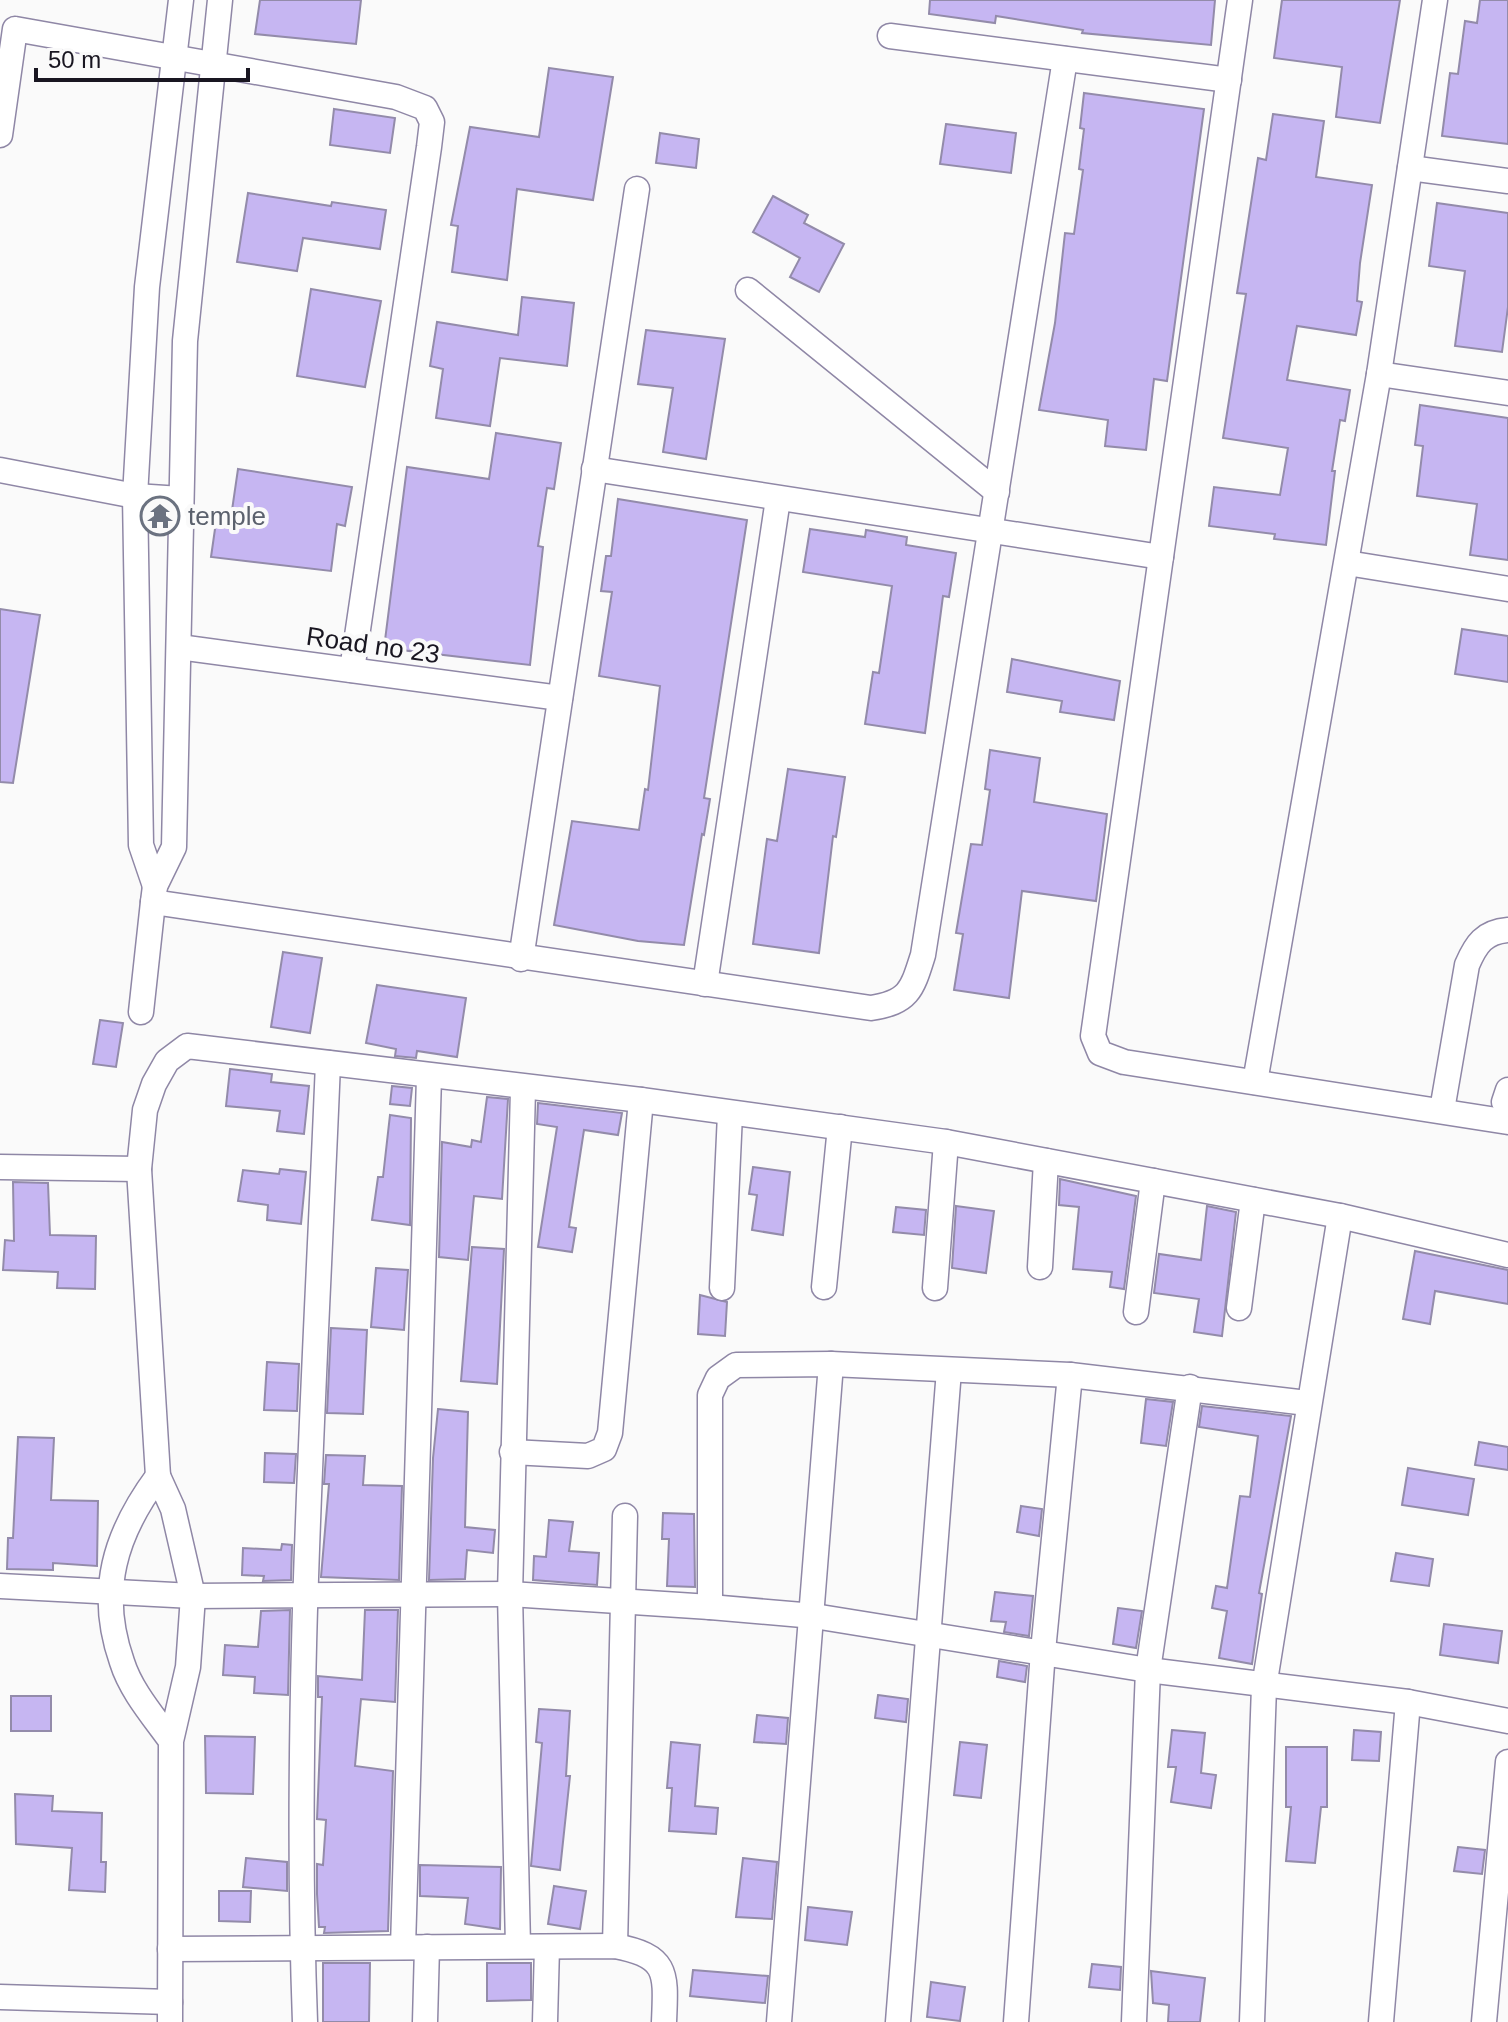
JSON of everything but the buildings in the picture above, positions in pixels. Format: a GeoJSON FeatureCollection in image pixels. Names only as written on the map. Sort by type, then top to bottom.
{"type":"FeatureCollection","features":[{"type":"Feature","properties":{"kind":"street"},"geometry":{"type":"LineString","coordinates":[[154,894],[141,845],[135,496],[147,287],[181,0]]}},
{"type":"Feature","properties":{"kind":"street"},"geometry":{"type":"LineString","coordinates":[[141,1012],[154,894],[174,847],[185,341],[220,0]]}},
{"type":"Feature","properties":{"kind":"street"},"geometry":{"type":"LineString","coordinates":[[1240,0],[1093,1036],[1100,1053],[1124,1062],[1508,1122]]}},
{"type":"Feature","properties":{"kind":"street"},"geometry":{"type":"LineString","coordinates":[[1255,1082],[1379,374],[1435,0]]}},
{"type":"Feature","properties":{"kind":"street"},"geometry":{"type":"LineString","coordinates":[[0,135],[15,29],[396,97],[417,102],[425,108],[432,122],[352,670]]}},
{"type":"Feature","properties":{"kind":"street"},"geometry":{"type":"LineString","coordinates":[[890,36],[1229,80]]}},
{"type":"Feature","properties":{"kind":"street"},"geometry":{"type":"LineString","coordinates":[[154,894],[521,959],[871,1008],[894,1005],[912,989],[923,955],[1065,59]]}},
{"type":"Feature","properties":{"kind":"street"},"geometry":{"type":"LineString","coordinates":[[1410,168],[1508,181]]}},
{"type":"Feature","properties":{"kind":"street"},"geometry":{"type":"LineString","coordinates":[[521,959],[637,189]]}},
{"type":"Feature","properties":{"kind":"street"},"geometry":{"type":"LineString","coordinates":[[748,290],[997,492]]}},
{"type":"Feature","properties":{"kind":"street"},"geometry":{"type":"LineString","coordinates":[[1379,374],[1508,393]]}},
{"type":"Feature","properties":{"kind":"street"},"geometry":{"type":"LineString","coordinates":[[594,469],[1161,557]]}},
{"type":"Feature","properties":{"kind":"street"},"geometry":{"type":"LineString","coordinates":[[0,470],[135,496],[181,499]]}},
{"type":"Feature","properties":{"kind":"street"},"geometry":{"type":"LineString","coordinates":[[705,984],[778,499]]}},
{"type":"Feature","properties":{"kind":"street"},"geometry":{"type":"LineString","coordinates":[[1347,563],[1508,589]]}},
{"type":"Feature","properties":{"kind":"street","name":"Road no 23"},"geometry":{"type":"LineString","coordinates":[[179,647],[560,698]]}},
{"type":"Feature","properties":{"kind":"street"},"geometry":{"type":"LineString","coordinates":[[1442,1110],[1467,965],[1476,945],[1490,932],[1508,930]]}},
{"type":"Feature","properties":{"kind":"street"},"geometry":{"type":"LineString","coordinates":[[0,1997],[58,2010],[170,2012],[171,1741],[188,1667],[193,1596],[173,1509],[158,1476],[139,1169],[145,1110],[154,1084],[174,1052],[187,1046],[523,1089],[641,1100],[946,1142],[1340,1216],[1508,1255]]}},
{"type":"Feature","properties":{"kind":"street"},"geometry":{"type":"LineString","coordinates":[[305,2022],[302,1947],[305,1594],[328,1063]]}},
{"type":"Feature","properties":{"kind":"street"},"geometry":{"type":"LineString","coordinates":[[425,2022],[415,1947],[412,1595],[429,1077]]}},
{"type":"Feature","properties":{"kind":"street"},"geometry":{"type":"LineString","coordinates":[[518,1946],[510,1594],[523,1089]]}},
{"type":"Feature","properties":{"kind":"street"},"geometry":{"type":"LineString","coordinates":[[1508,1090],[1504,1102],[1508,1103]]}},
{"type":"Feature","properties":{"kind":"street"},"geometry":{"type":"LineString","coordinates":[[512,1452],[588,1456],[604,1449],[610,1433],[641,1100]]}},
{"type":"Feature","properties":{"kind":"street"},"geometry":{"type":"LineString","coordinates":[[722,1288],[730,1114]]}},
{"type":"Feature","properties":{"kind":"street"},"geometry":{"type":"LineString","coordinates":[[824,1287],[840,1127]]}},
{"type":"Feature","properties":{"kind":"street"},"geometry":{"type":"LineString","coordinates":[[935,1288],[946,1142]]}},
{"type":"Feature","properties":{"kind":"street"},"geometry":{"type":"LineString","coordinates":[[1040,1267],[1046,1161]]}},
{"type":"Feature","properties":{"kind":"street"},"geometry":{"type":"LineString","coordinates":[[0,1167],[139,1169]]}},
{"type":"Feature","properties":{"kind":"street"},"geometry":{"type":"LineString","coordinates":[[1136,1312],[1153,1181]]}},
{"type":"Feature","properties":{"kind":"street"},"geometry":{"type":"LineString","coordinates":[[1239,1308],[1253,1200]]}},
{"type":"Feature","properties":{"kind":"street"},"geometry":{"type":"LineString","coordinates":[[1252,2022],[1264,1687],[1307,1403],[1340,1216]]}},
{"type":"Feature","properties":{"kind":"street"},"geometry":{"type":"LineString","coordinates":[[710,1607],[708,1411],[710,1395],[718,1378],[736,1365],[831,1364],[1070,1375],[1307,1403]]}},
{"type":"Feature","properties":{"kind":"street"},"geometry":{"type":"LineString","coordinates":[[779,2022],[814,1616],[831,1364]]}},
{"type":"Feature","properties":{"kind":"street"},"geometry":{"type":"LineString","coordinates":[[898,2022],[949,1370]]}},
{"type":"Feature","properties":{"kind":"street"},"geometry":{"type":"LineString","coordinates":[[1016,2022],[1043,1651],[1070,1375]]}},
{"type":"Feature","properties":{"kind":"street"},"geometry":{"type":"LineString","coordinates":[[1134,2022],[1148,1670],[1190,1387]]}},
{"type":"Feature","properties":{"kind":"street"},"geometry":{"type":"LineString","coordinates":[[158,1476],[117,1544],[111,1591],[113,1620],[122,1663],[171,1741]]}},
{"type":"Feature","properties":{"kind":"street"},"geometry":{"type":"LineString","coordinates":[[615,1946],[625,1516]]}},
{"type":"Feature","properties":{"kind":"street"},"geometry":{"type":"LineString","coordinates":[[0,1586],[193,1596],[510,1594],[814,1616],[1264,1687],[1408,1702],[1508,1721]]}},
{"type":"Feature","properties":{"kind":"street"},"geometry":{"type":"LineString","coordinates":[[1381,2022],[1408,1702]]}},
{"type":"Feature","properties":{"kind":"street"},"geometry":{"type":"LineString","coordinates":[[1484,2022],[1508,1762]]}},
{"type":"Feature","properties":{"kind":"street"},"geometry":{"type":"LineString","coordinates":[[170,1949],[615,1946],[640,1951],[656,1959],[666,1980],[664,2022]]}},
{"type":"Feature","properties":{"kind":"street"},"geometry":{"type":"LineString","coordinates":[[545,2022],[547,1947]]}},
{"type":"Feature","properties":{"kind":"place","name":"temple"},"geometry":{"type":"Point","coordinates":[160,516]}}]}
